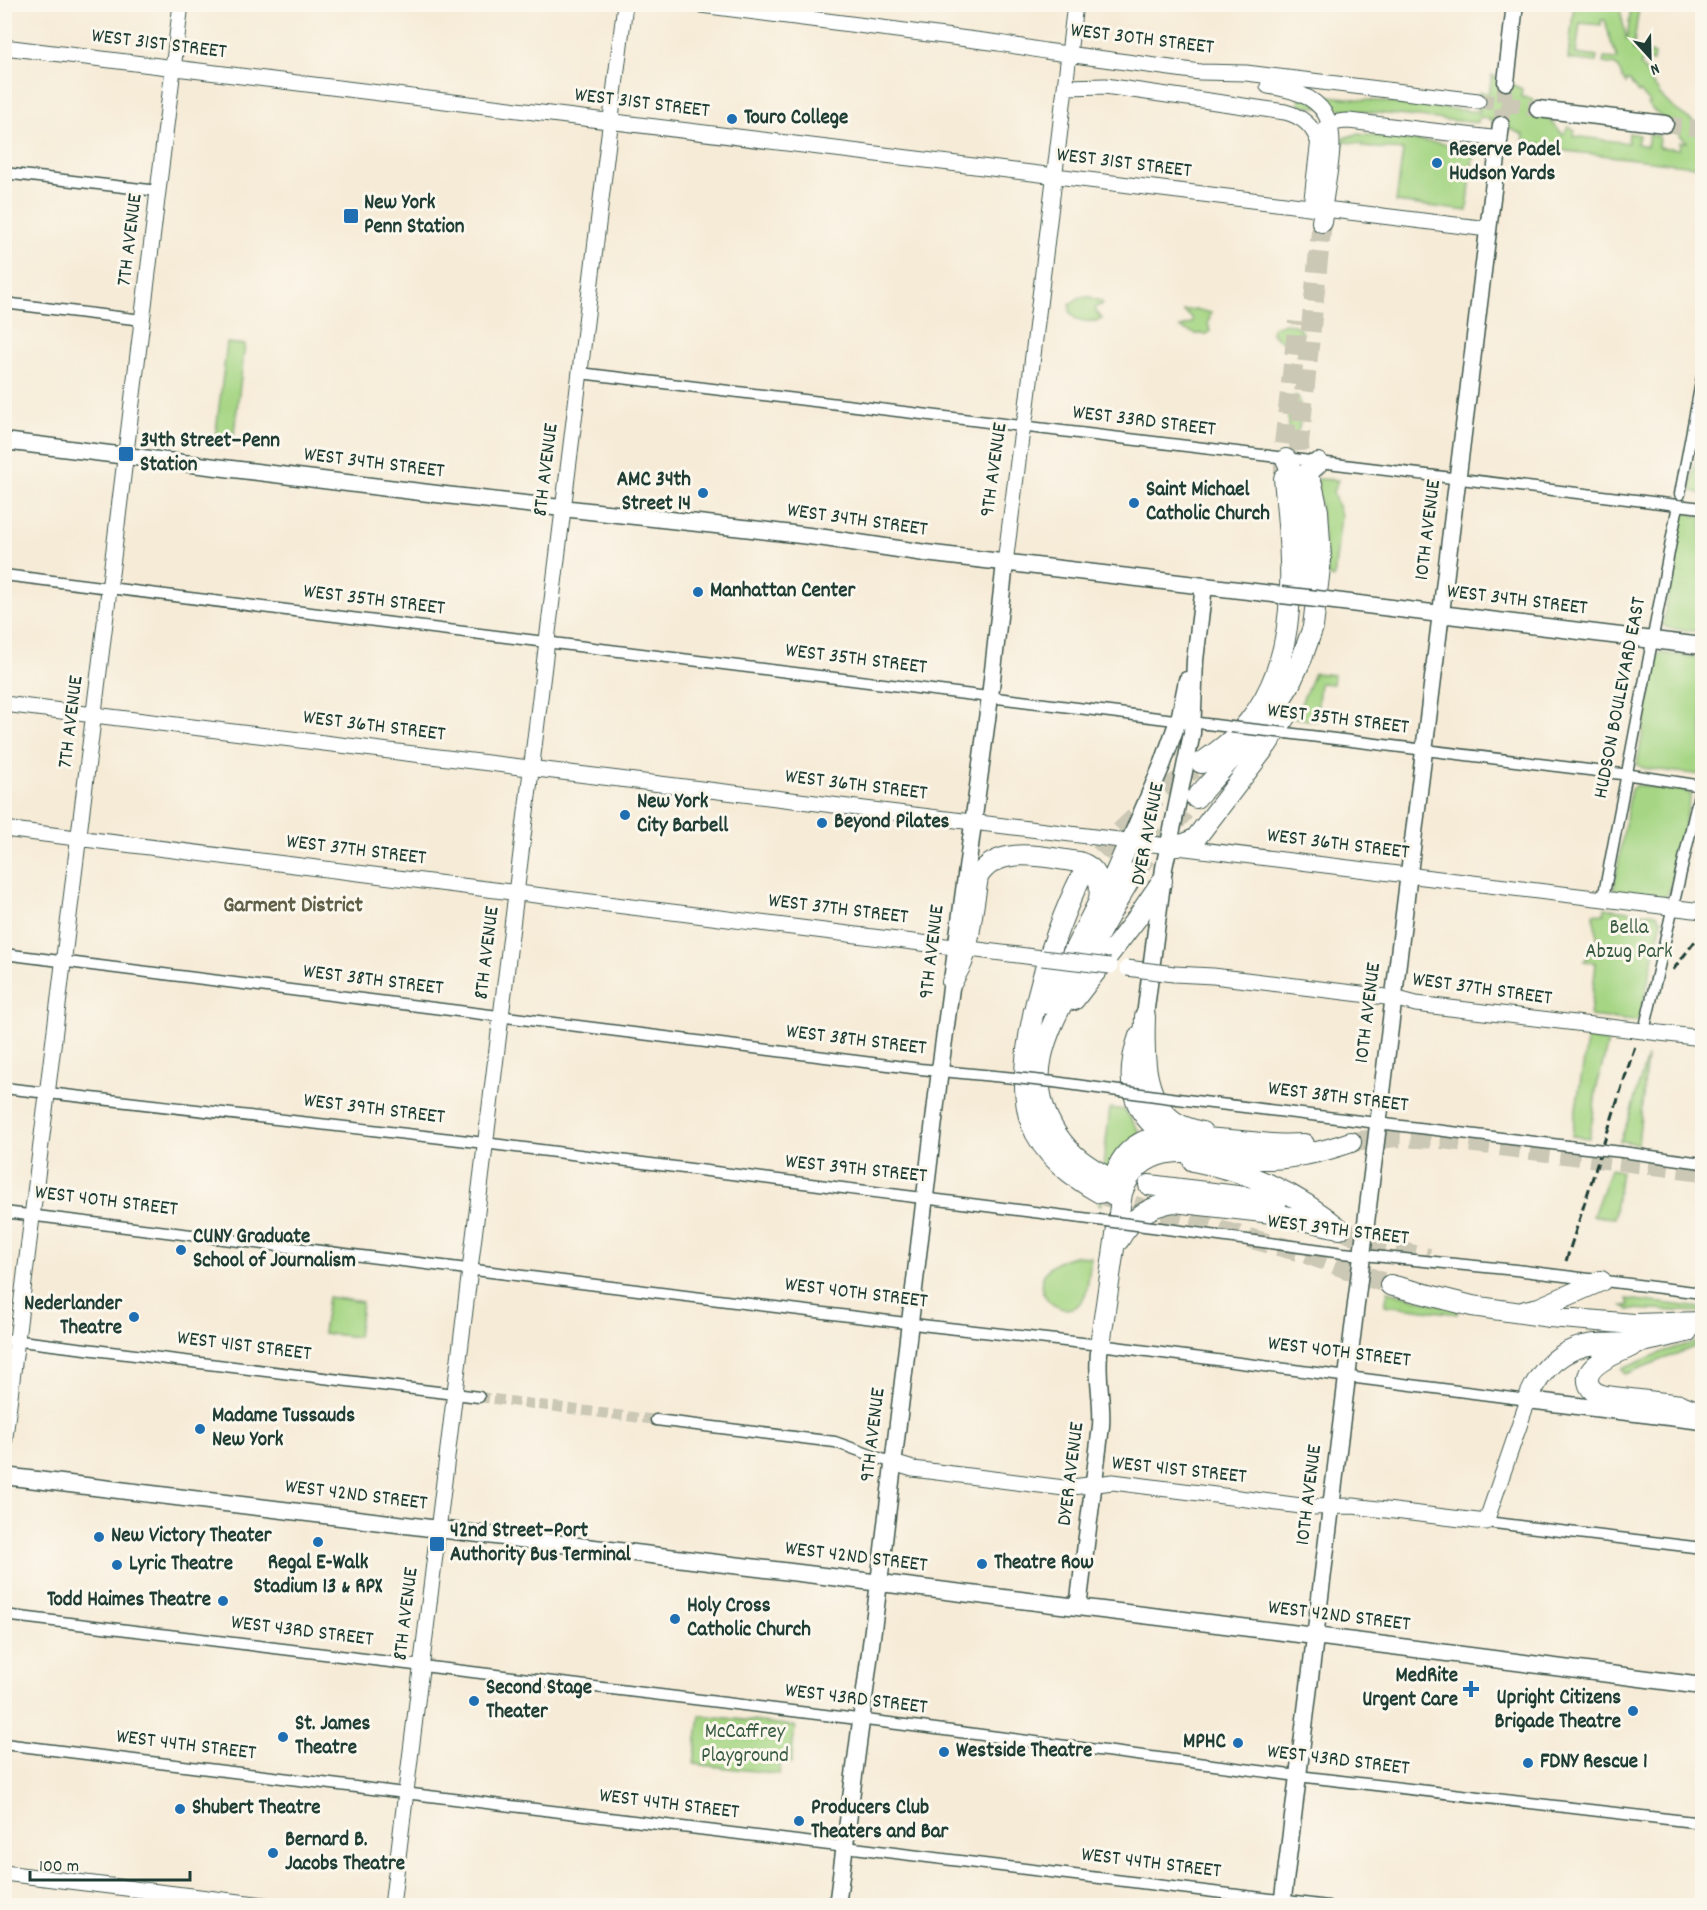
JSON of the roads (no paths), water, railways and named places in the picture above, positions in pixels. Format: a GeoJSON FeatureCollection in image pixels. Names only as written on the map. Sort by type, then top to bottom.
{"type":"FeatureCollection","features":[{"type":"Feature","properties":{"kind":"highway"},"geometry":{"type":"LineString","coordinates":[[1196,798],[1262,726],[1302,631],[1307,591],[1301,485],[1304,476],[1318,463]]}},
{"type":"Feature","properties":{"kind":"highway"},"geometry":{"type":"LineString","coordinates":[[1282,681],[1285,662],[1294,640],[1300,588],[1294,477],[1285,468]]}},
{"type":"Feature","properties":{"kind":"highway"},"geometry":{"type":"LineString","coordinates":[[1168,846],[1185,844],[1196,838],[1267,745],[1302,685],[1311,659],[1321,544],[1318,511],[1312,484]]}},
{"type":"Feature","properties":{"kind":"highway"},"geometry":{"type":"LineString","coordinates":[[1201,763],[1248,722],[1282,681],[1298,671],[1313,627]]}},
{"type":"Feature","properties":{"kind":"highway"},"geometry":{"type":"LineString","coordinates":[[1027,1054],[1052,990],[1098,903],[1110,885],[1130,842]]}},
{"type":"Feature","properties":{"kind":"highway"},"geometry":{"type":"LineString","coordinates":[[952,982],[962,963],[962,947],[978,877],[986,866],[1004,856],[1018,855],[1079,862],[1087,865],[1094,871],[1100,882],[1098,903]]}},
{"type":"Feature","properties":{"kind":"highway"},"geometry":{"type":"LineString","coordinates":[[1073,1155],[1061,1142],[1043,1106],[1039,1087],[1041,1053],[1100,931],[1134,873]]}},
{"type":"Feature","properties":{"kind":"highway"},"geometry":{"type":"LineString","coordinates":[[1081,877],[1062,921],[1035,1008],[1024,1085],[1030,1123],[1048,1151],[1074,1177],[1100,1194]]}},
{"type":"Feature","properties":{"kind":"highway"},"geometry":{"type":"LineString","coordinates":[[1053,1025],[1137,918],[1162,881]]}},
{"type":"Feature","properties":{"kind":"highway"},"geometry":{"type":"LineString","coordinates":[[1145,1016],[1131,1068],[1133,1088],[1144,1117],[1152,1127],[1167,1136]]}},
{"type":"Feature","properties":{"kind":"highway"},"geometry":{"type":"LineString","coordinates":[[1145,1016],[1148,1080],[1159,1103],[1171,1119],[1178,1124],[1222,1138]]}},
{"type":"Feature","properties":{"kind":"highway"},"geometry":{"type":"LineString","coordinates":[[1027,1106],[1046,1138],[1058,1148],[1102,1174]]}},
{"type":"Feature","properties":{"kind":"highway"},"geometry":{"type":"LineString","coordinates":[[1101,1345],[1122,1193],[1130,1177],[1144,1163],[1164,1154],[1190,1150],[1269,1159],[1318,1152],[1351,1142],[1283,1144],[1167,1136],[1142,1142],[1131,1149],[1118,1164],[1113,1188],[1117,1228]]}},
{"type":"Feature","properties":{"kind":"highway"},"geometry":{"type":"LineString","coordinates":[[1117,1228],[1131,1192],[1140,1178],[1163,1164],[1184,1160],[1209,1164],[1267,1182],[1318,1210],[1340,1229]]}},
{"type":"Feature","properties":{"kind":"highway"},"geometry":{"type":"LineString","coordinates":[[1149,1185],[1276,1201],[1340,1229]]}},
{"type":"Feature","properties":{"kind":"highway"},"geometry":{"type":"LineString","coordinates":[[1113,1251],[1125,1230],[1144,1212],[1158,1205],[1174,1202],[1272,1213],[1340,1229]]}},
{"type":"Feature","properties":{"kind":"highway"},"geometry":{"type":"LineString","coordinates":[[1520,1313],[1539,1308],[1601,1281]]}},
{"type":"Feature","properties":{"kind":"highway"},"geometry":{"type":"LineString","coordinates":[[1390,1285],[1451,1301],[1520,1313],[1617,1323],[1702,1322]]}},
{"type":"Feature","properties":{"kind":"highway"},"geometry":{"type":"LineString","coordinates":[[1528,1400],[1536,1382],[1546,1368],[1567,1352],[1595,1344],[1641,1342],[1702,1329]]}},
{"type":"Feature","properties":{"kind":"highway"},"geometry":{"type":"LineString","coordinates":[[1641,1342],[1596,1366],[1588,1378],[1590,1387],[1598,1395],[1681,1405],[1702,1413]]}},
{"type":"Feature","properties":{"kind":"main road","name":"7TH AVENUE"},"geometry":{"type":"LineString","coordinates":[[4,1445],[12,1339],[33,1215],[181,4]]}},
{"type":"Feature","properties":{"kind":"main road","name":"8TH AVENUE"},"geometry":{"type":"LineString","coordinates":[[392,1905],[625,4]]}},
{"type":"Feature","properties":{"kind":"main road","name":"WEST 30TH STREET"},"geometry":{"type":"LineString","coordinates":[[693,4],[999,43],[1069,55],[1200,72],[1245,74],[1478,101]]}},
{"type":"Feature","properties":{"kind":"main road","name":"9TH AVENUE"},"geometry":{"type":"LineString","coordinates":[[962,947],[973,822],[1075,4]]}},
{"type":"Feature","properties":{"kind":"main road"},"geometry":{"type":"LineString","coordinates":[[1506,82],[1515,4]]}},
{"type":"Feature","properties":{"kind":"main road","name":"WEST 31ST STREET"},"geometry":{"type":"LineString","coordinates":[[4,47],[1055,176],[1317,215],[1488,229]]}},
{"type":"Feature","properties":{"kind":"main road"},"geometry":{"type":"LineString","coordinates":[[1200,72],[1280,87],[1300,94],[1323,110],[1331,124],[1333,140],[1317,215]]}},
{"type":"Feature","properties":{"kind":"main road"},"geometry":{"type":"LineString","coordinates":[[1066,87],[1105,86],[1294,114],[1307,123],[1318,141],[1317,215]]}},
{"type":"Feature","properties":{"kind":"main road"},"geometry":{"type":"LineString","coordinates":[[1538,109],[1665,124]]}},
{"type":"Feature","properties":{"kind":"main road"},"geometry":{"type":"LineString","coordinates":[[1318,141],[1324,129],[1331,124],[1349,120],[1500,132]]}},
{"type":"Feature","properties":{"kind":"main road","name":"10TH AVENUE"},"geometry":{"type":"LineString","coordinates":[[1282,1903],[1500,132]]}},
{"type":"Feature","properties":{"kind":"main road","name":"WEST 34TH STREET"},"geometry":{"type":"LineString","coordinates":[[4,441],[814,536],[1005,563],[1702,646]]}},
{"type":"Feature","properties":{"kind":"main road","name":"DYER AVENUE"},"geometry":{"type":"LineString","coordinates":[[1145,1016],[1204,586]]}},
{"type":"Feature","properties":{"kind":"main road","name":"WEST 36TH STREET"},"geometry":{"type":"LineString","coordinates":[[4,704],[1702,911]]}},
{"type":"Feature","properties":{"kind":"main road","name":"DYER AVENUE"},"geometry":{"type":"LineString","coordinates":[[1130,842],[1159,775],[1186,721]]}},
{"type":"Feature","properties":{"kind":"main road","name":"WEST 37TH STREET"},"geometry":{"type":"LineString","coordinates":[[4,830],[1174,974],[1213,976],[1394,998],[1416,1004],[1702,1038]]}},
{"type":"Feature","properties":{"kind":"main road","name":"9TH AVENUE"},"geometry":{"type":"LineString","coordinates":[[837,1905],[879,1583],[952,982]]}},
{"type":"Feature","properties":{"kind":"main road","name":"DYER AVENUE"},"geometry":{"type":"LineString","coordinates":[[1078,1607],[1095,1484],[1102,1407],[1097,1363],[1101,1345]]}},
{"type":"Feature","properties":{"kind":"main road"},"geometry":{"type":"LineString","coordinates":[[1486,1522],[1528,1400]]}},
{"type":"Feature","properties":{"kind":"main road","name":"WEST 40TH STREET"},"geometry":{"type":"LineString","coordinates":[[1528,1400],[1702,1421]]}},
{"type":"Feature","properties":{"kind":"main road"},"geometry":{"type":"LineString","coordinates":[[1681,1405],[1702,1407]]}},
{"type":"Feature","properties":{"kind":"main road","name":"WEST 41ST STREET"},"geometry":{"type":"LineString","coordinates":[[893,1463],[913,1469],[1064,1488],[1113,1482],[1309,1507],[1353,1506],[1486,1522]]}},
{"type":"Feature","properties":{"kind":"main road","name":"WEST 42ND STREET"},"geometry":{"type":"LineString","coordinates":[[4,1476],[1315,1636],[1702,1686]]}},
{"type":"Feature","properties":{"kind":"main road"},"geometry":{"type":"LineString","coordinates":[[4,1873],[272,1905]]}},
{"type":"Feature","properties":{"kind":"street"},"geometry":{"type":"LineString","coordinates":[[4,173],[158,191]]}},
{"type":"Feature","properties":{"kind":"street"},"geometry":{"type":"LineString","coordinates":[[4,303],[142,320]]}},
{"type":"Feature","properties":{"kind":"street","name":"WEST 33RD STREET"},"geometry":{"type":"LineString","coordinates":[[580,373],[1023,427],[1285,468],[1318,463],[1679,499],[1702,508]]}},
{"type":"Feature","properties":{"kind":"street","name":"HUDSON BOULEVARD EAST"},"geometry":{"type":"LineString","coordinates":[[1603,899],[1702,377]]}},
{"type":"Feature","properties":{"kind":"street","name":"WEST 35TH STREET"},"geometry":{"type":"LineString","coordinates":[[4,575],[1702,786]]}},
{"type":"Feature","properties":{"kind":"street"},"geometry":{"type":"LineString","coordinates":[[1644,1031],[1702,786]]}},
{"type":"Feature","properties":{"kind":"street","name":"WEST 38TH STREET"},"geometry":{"type":"LineString","coordinates":[[4,954],[1702,1163]]}},
{"type":"Feature","properties":{"kind":"street","name":"WEST 39TH STREET"},"geometry":{"type":"LineString","coordinates":[[4,1088],[486,1143],[1362,1254],[1702,1293]]}},
{"type":"Feature","properties":{"kind":"street","name":"WEST 40TH STREET"},"geometry":{"type":"LineString","coordinates":[[4,1212],[1101,1345],[1528,1400]]}},
{"type":"Feature","properties":{"kind":"street","name":"WEST 41ST STREET"},"geometry":{"type":"LineString","coordinates":[[12,1339],[479,1397]]}},
{"type":"Feature","properties":{"kind":"street","name":"WEST 41ST STREET"},"geometry":{"type":"LineString","coordinates":[[656,1420],[835,1442],[893,1463]]}},
{"type":"Feature","properties":{"kind":"street","name":"WEST 41ST STREET"},"geometry":{"type":"LineString","coordinates":[[1486,1522],[1702,1548]]}},
{"type":"Feature","properties":{"kind":"street","name":"WEST 43RD STREET"},"geometry":{"type":"LineString","coordinates":[[4,1615],[1298,1776],[1702,1823]]}},
{"type":"Feature","properties":{"kind":"street","name":"WEST 44TH STREET"},"geometry":{"type":"LineString","coordinates":[[4,1744],[844,1846],[1282,1903],[1328,1905]]}},
{"type":"Feature","properties":{"kind":"tunnel"},"geometry":{"type":"LineString","coordinates":[[1501,125],[1506,82]]}},
{"type":"Feature","properties":{"kind":"tunnel"},"geometry":{"type":"LineString","coordinates":[[1478,101],[1504,104]]}},
{"type":"Feature","properties":{"kind":"tunnel"},"geometry":{"type":"LineString","coordinates":[[1504,104],[1538,109]]}},
{"type":"Feature","properties":{"kind":"tunnel"},"geometry":{"type":"LineString","coordinates":[[1665,124],[1702,129]]}},
{"type":"Feature","properties":{"kind":"tunnel"},"geometry":{"type":"LineString","coordinates":[[1310,479],[1300,456],[1299,443],[1322,222]]}},
{"type":"Feature","properties":{"kind":"tunnel"},"geometry":{"type":"LineString","coordinates":[[1284,474],[1284,444],[1298,322]]}},
{"type":"Feature","properties":{"kind":"tunnel"},"geometry":{"type":"LineString","coordinates":[[1081,877],[1106,846],[1133,819],[1194,769]]}},
{"type":"Feature","properties":{"kind":"tunnel"},"geometry":{"type":"LineString","coordinates":[[1134,873],[1158,841],[1196,798]]}},
{"type":"Feature","properties":{"kind":"tunnel"},"geometry":{"type":"LineString","coordinates":[[1351,1142],[1396,1137],[1442,1139],[1702,1171]]}},
{"type":"Feature","properties":{"kind":"tunnel"},"geometry":{"type":"LineString","coordinates":[[1105,1196],[1156,1213],[1304,1253],[1390,1285]]}},
{"type":"Feature","properties":{"kind":"tunnel"},"geometry":{"type":"LineString","coordinates":[[1340,1229],[1379,1247],[1429,1258]]}},
{"type":"Feature","properties":{"kind":"tunnel"},"geometry":{"type":"LineString","coordinates":[[479,1397],[656,1420]]}},
{"type":"Feature","properties":{"kind":"railway"},"geometry":{"type":"LineString","coordinates":[[1673,970],[1702,932]]}},
{"type":"Feature","properties":{"kind":"railway"},"geometry":{"type":"LineString","coordinates":[[1566,1261],[1635,1046]]}},
{"type":"Feature","properties":{"kind":"place","name":"Touro College"},"geometry":{"type":"Point","coordinates":[732,119]}},
{"type":"Feature","properties":{"kind":"place","name":"Reserve Padel Hudson Yards"},"geometry":{"type":"Point","coordinates":[1437,163]}},
{"type":"Feature","properties":{"kind":"place","name":"New York Penn Station"},"geometry":{"type":"Point","coordinates":[351,216]}},
{"type":"Feature","properties":{"kind":"place","name":"34th Street–Penn Station"},"geometry":{"type":"Point","coordinates":[126,454]}},
{"type":"Feature","properties":{"kind":"place","name":"AMC 34th Street 14"},"geometry":{"type":"Point","coordinates":[703,493]}},
{"type":"Feature","properties":{"kind":"place","name":"Saint Michael Catholic Church"},"geometry":{"type":"Point","coordinates":[1134,503]}},
{"type":"Feature","properties":{"kind":"place","name":"Manhattan Center"},"geometry":{"type":"Point","coordinates":[698,592]}},
{"type":"Feature","properties":{"kind":"place","name":"New York City Barbell"},"geometry":{"type":"Point","coordinates":[625,815]}},
{"type":"Feature","properties":{"kind":"place","name":"Beyond Pilates"},"geometry":{"type":"Point","coordinates":[822,823]}},
{"type":"Feature","properties":{"kind":"place","name":"CUNY Graduate School of Journalism"},"geometry":{"type":"Point","coordinates":[181,1250]}},
{"type":"Feature","properties":{"kind":"place","name":"Nederlander Theatre"},"geometry":{"type":"Point","coordinates":[134,1317]}},
{"type":"Feature","properties":{"kind":"place","name":"Madame Tussauds New York"},"geometry":{"type":"Point","coordinates":[200,1429]}},
{"type":"Feature","properties":{"kind":"place","name":"New Victory Theater"},"geometry":{"type":"Point","coordinates":[99,1537]}},
{"type":"Feature","properties":{"kind":"place","name":"Regal E-Walk Stadium 13 & RPX"},"geometry":{"type":"Point","coordinates":[318,1542]}},
{"type":"Feature","properties":{"kind":"place","name":"42nd Street–Port Authority Bus Terminal"},"geometry":{"type":"Point","coordinates":[437,1544]}},
{"type":"Feature","properties":{"kind":"place","name":"Theatre Row"},"geometry":{"type":"Point","coordinates":[982,1564]}},
{"type":"Feature","properties":{"kind":"place","name":"Lyric Theatre"},"geometry":{"type":"Point","coordinates":[117,1565]}},
{"type":"Feature","properties":{"kind":"place","name":"Todd Haimes Theatre"},"geometry":{"type":"Point","coordinates":[223,1601]}},
{"type":"Feature","properties":{"kind":"place","name":"Holy Cross Catholic Church"},"geometry":{"type":"Point","coordinates":[675,1619]}},
{"type":"Feature","properties":{"kind":"place","name":"MedRite Urgent Care"},"geometry":{"type":"Point","coordinates":[1471,1689]}},
{"type":"Feature","properties":{"kind":"place","name":"Second Stage Theater"},"geometry":{"type":"Point","coordinates":[474,1701]}},
{"type":"Feature","properties":{"kind":"place","name":"Upright Citizens Brigade Theatre"},"geometry":{"type":"Point","coordinates":[1633,1711]}},
{"type":"Feature","properties":{"kind":"place","name":"St. James Theatre"},"geometry":{"type":"Point","coordinates":[283,1737]}},
{"type":"Feature","properties":{"kind":"place","name":"MPHC"},"geometry":{"type":"Point","coordinates":[1238,1743]}},
{"type":"Feature","properties":{"kind":"place","name":"Westside Theatre"},"geometry":{"type":"Point","coordinates":[944,1752]}},
{"type":"Feature","properties":{"kind":"place","name":"FDNY Rescue 1"},"geometry":{"type":"Point","coordinates":[1528,1763]}},
{"type":"Feature","properties":{"kind":"place","name":"Shubert Theatre"},"geometry":{"type":"Point","coordinates":[180,1809]}},
{"type":"Feature","properties":{"kind":"place","name":"Producers Club Theaters and Bar"},"geometry":{"type":"Point","coordinates":[799,1821]}},
{"type":"Feature","properties":{"kind":"place","name":"Bernard B. Jacobs Theatre"},"geometry":{"type":"Point","coordinates":[273,1853]}},
{"type":"Feature","properties":{"kind":"district","name":"Garment District"},"geometry":{"type":"Point","coordinates":[293,906]}},
{"type":"Feature","properties":{"kind":"park label","name":"Bella Abzug Park"},"geometry":{"type":"Point","coordinates":[1629,941]}},
{"type":"Feature","properties":{"kind":"park label","name":"McCaffrey Playground"},"geometry":{"type":"Point","coordinates":[745,1745]}}]}
